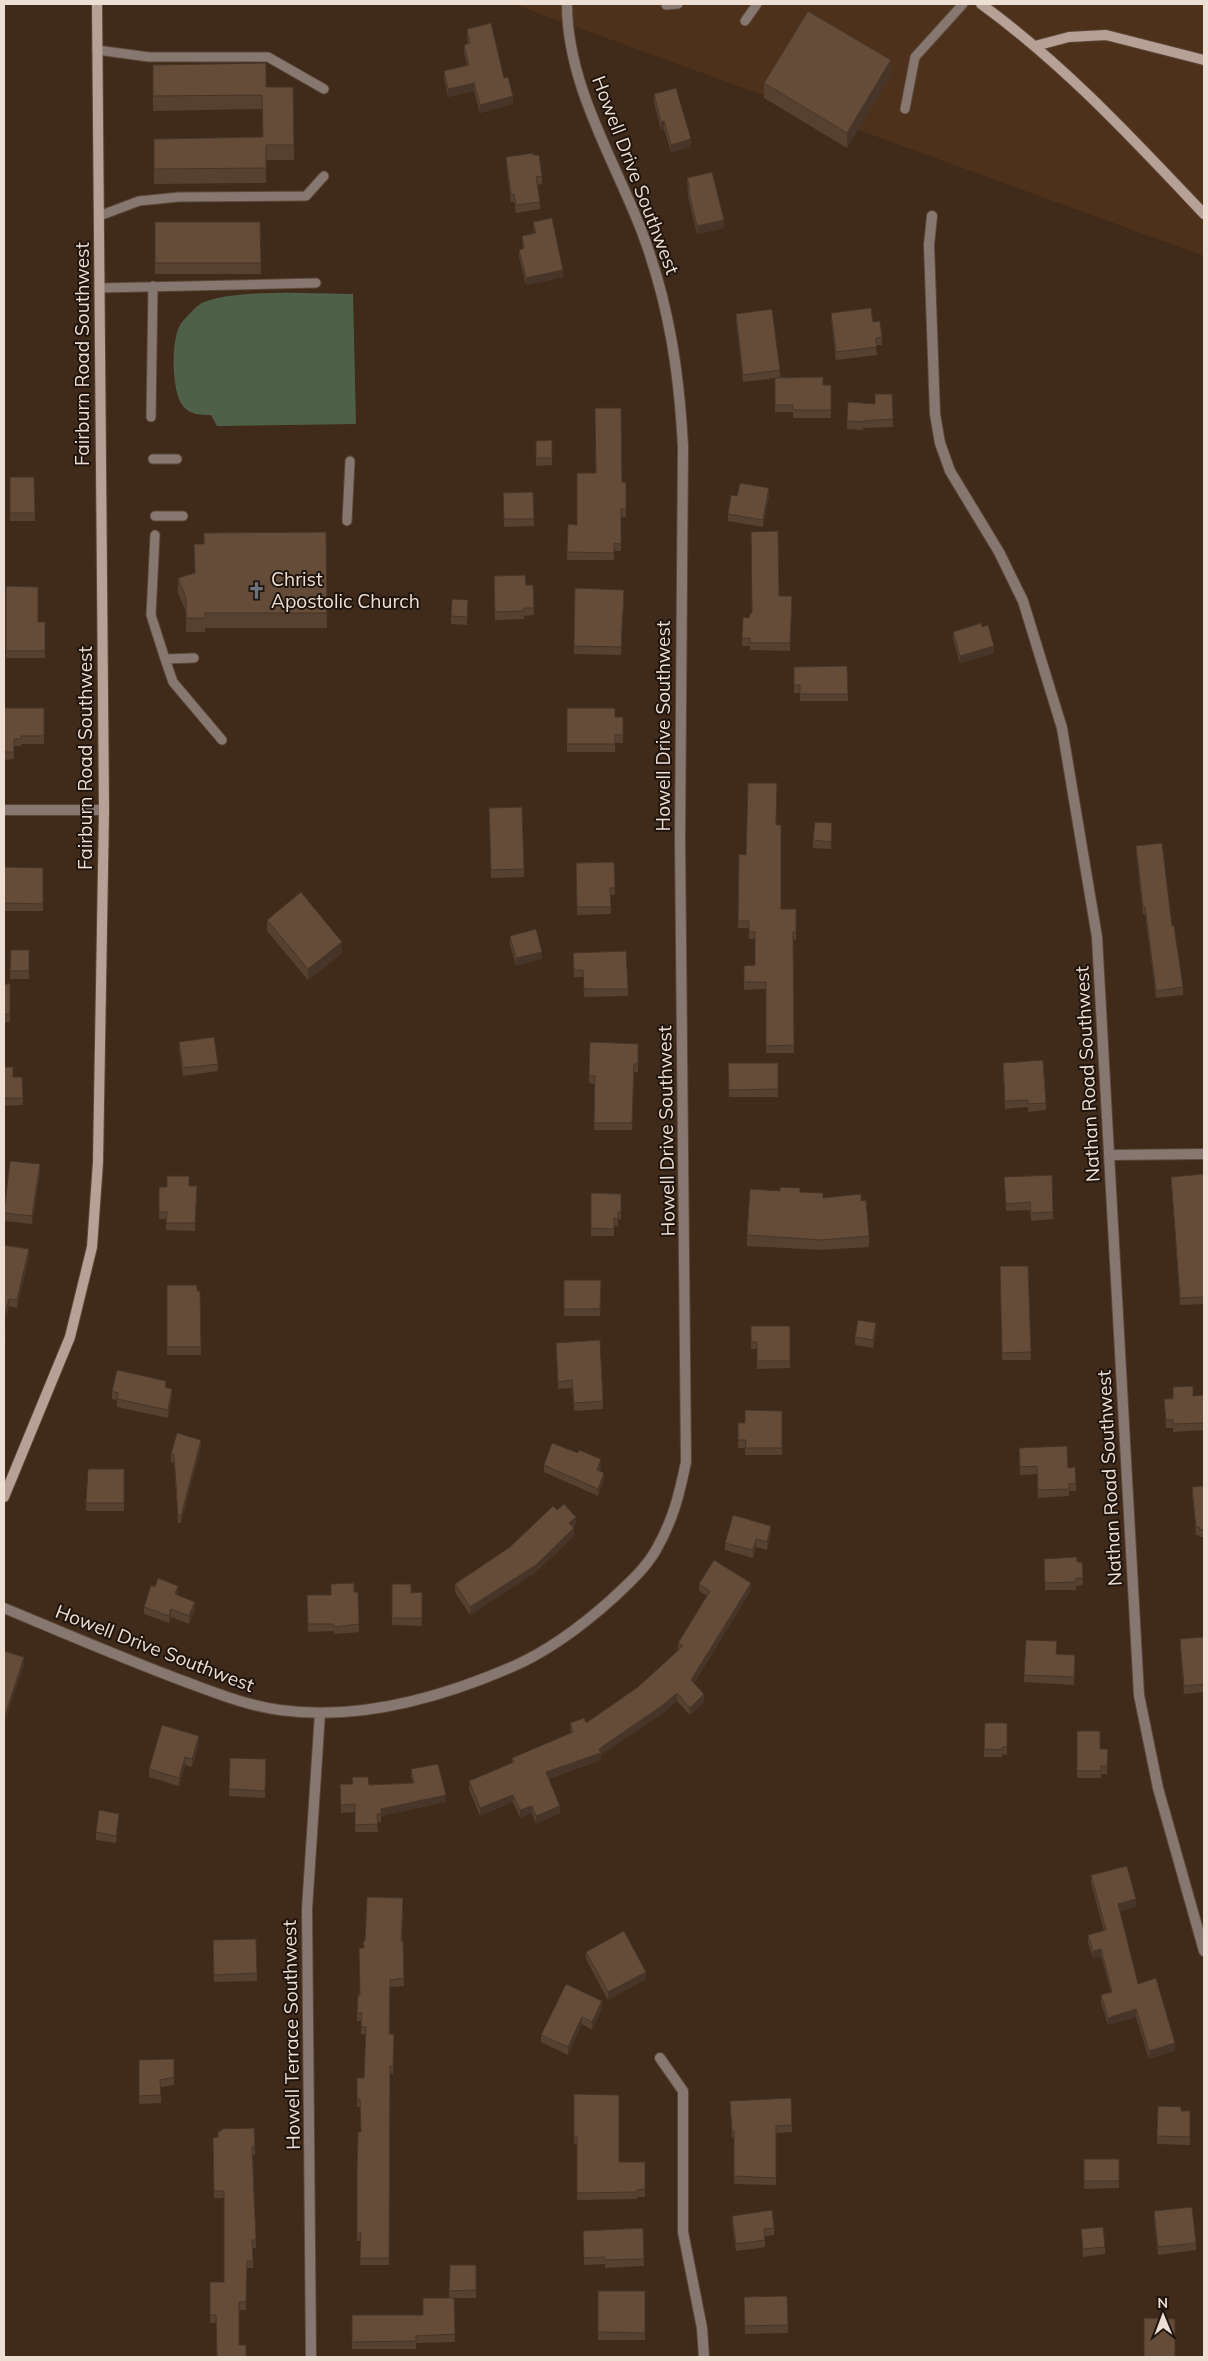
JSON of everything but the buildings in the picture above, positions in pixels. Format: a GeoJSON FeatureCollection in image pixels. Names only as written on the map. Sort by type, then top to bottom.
{"type":"FeatureCollection","features":[{"type":"Feature","properties":{"kind":"street","name":"Fairburn Road Southwest"},"geometry":{"type":"LineString","coordinates":[[4,1497],[70,1337],[92,1247],[98,1162],[104,810],[97,4]]}},
{"type":"Feature","properties":{"kind":"street","name":"Howell Drive Southwest"},"geometry":{"type":"LineString","coordinates":[[4,1608],[154,1670],[234,1699],[278,1710],[320,1713],[366,1710],[436,1694],[515,1665],[558,1641],[592,1616],[632,1580],[655,1552],[677,1507],[686,1462],[680,839],[683,447],[680,389],[672,334],[659,282],[642,232],[582,88],[572,48],[567,4]]}},
{"type":"Feature","properties":{"kind":"street"},"geometry":{"type":"LineString","coordinates":[[981,4],[1035,46],[1133,139],[1204,214]]}},
{"type":"Feature","properties":{"kind":"street"},"geometry":{"type":"LineString","coordinates":[[1035,46],[1069,37],[1106,35],[1204,60]]}},
{"type":"Feature","properties":{"kind":"street","name":"Nathan Road Southwest"},"geometry":{"type":"LineString","coordinates":[[932,216],[929,245],[934,414],[940,443],[950,471],[999,552],[1022,601],[1062,728],[1097,937],[1139,1695],[1158,1788],[1204,1951]]}},
{"type":"Feature","properties":{"kind":"street"},"geometry":{"type":"LineString","coordinates":[[4,810],[104,810]]}},
{"type":"Feature","properties":{"kind":"street"},"geometry":{"type":"LineString","coordinates":[[1109,1155],[1204,1154]]}},
{"type":"Feature","properties":{"kind":"street","name":"Howell Terrace Southwest"},"geometry":{"type":"LineString","coordinates":[[312,2357],[307,1909],[320,1713]]}},
{"type":"Feature","properties":{"kind":"street"},"geometry":{"type":"LineString","coordinates":[[660,2058],[683,2091],[683,2232],[702,2328],[704,2357]]}},
{"type":"Feature","properties":{"kind":"lane"},"geometry":{"type":"LineString","coordinates":[[666,5],[678,4]]}},
{"type":"Feature","properties":{"kind":"lane"},"geometry":{"type":"LineString","coordinates":[[745,21],[757,4]]}},
{"type":"Feature","properties":{"kind":"lane"},"geometry":{"type":"LineString","coordinates":[[906,109],[915,57],[963,4]]}},
{"type":"Feature","properties":{"kind":"lane"},"geometry":{"type":"LineString","coordinates":[[97,50],[149,57],[268,57],[324,89]]}},
{"type":"Feature","properties":{"kind":"lane"},"geometry":{"type":"LineString","coordinates":[[99,216],[139,201],[171,198],[306,196],[324,176]]}},
{"type":"Feature","properties":{"kind":"lane"},"geometry":{"type":"LineString","coordinates":[[99,288],[316,283]]}},
{"type":"Feature","properties":{"kind":"lane"},"geometry":{"type":"LineString","coordinates":[[151,416],[153,286]]}},
{"type":"Feature","properties":{"kind":"lane"},"geometry":{"type":"LineString","coordinates":[[153,459],[177,460]]}},
{"type":"Feature","properties":{"kind":"lane"},"geometry":{"type":"LineString","coordinates":[[347,521],[350,461]]}},
{"type":"Feature","properties":{"kind":"lane"},"geometry":{"type":"LineString","coordinates":[[155,516],[183,516]]}},
{"type":"Feature","properties":{"kind":"lane"},"geometry":{"type":"LineString","coordinates":[[156,536],[151,615],[165,659],[173,682],[222,740]]}},
{"type":"Feature","properties":{"kind":"lane"},"geometry":{"type":"LineString","coordinates":[[165,659],[194,658]]}},
{"type":"Feature","properties":{"kind":"shaded area"},"geometry":{"type":"Polygon","coordinates":[[[513,4],[1204,4],[1204,256],[513,4]]]}},
{"type":"Feature","properties":{"kind":"green space"},"geometry":{"type":"Polygon","coordinates":[[[353,294],[356,424],[217,426],[211,415],[192,413],[183,406],[179,399],[174,378],[175,342],[180,325],[202,303],[234,295],[353,294]]]}},
{"type":"Feature","properties":{"kind":"place","name":"Christ Apostolic Church"},"geometry":{"type":"Point","coordinates":[257,590]}}]}
